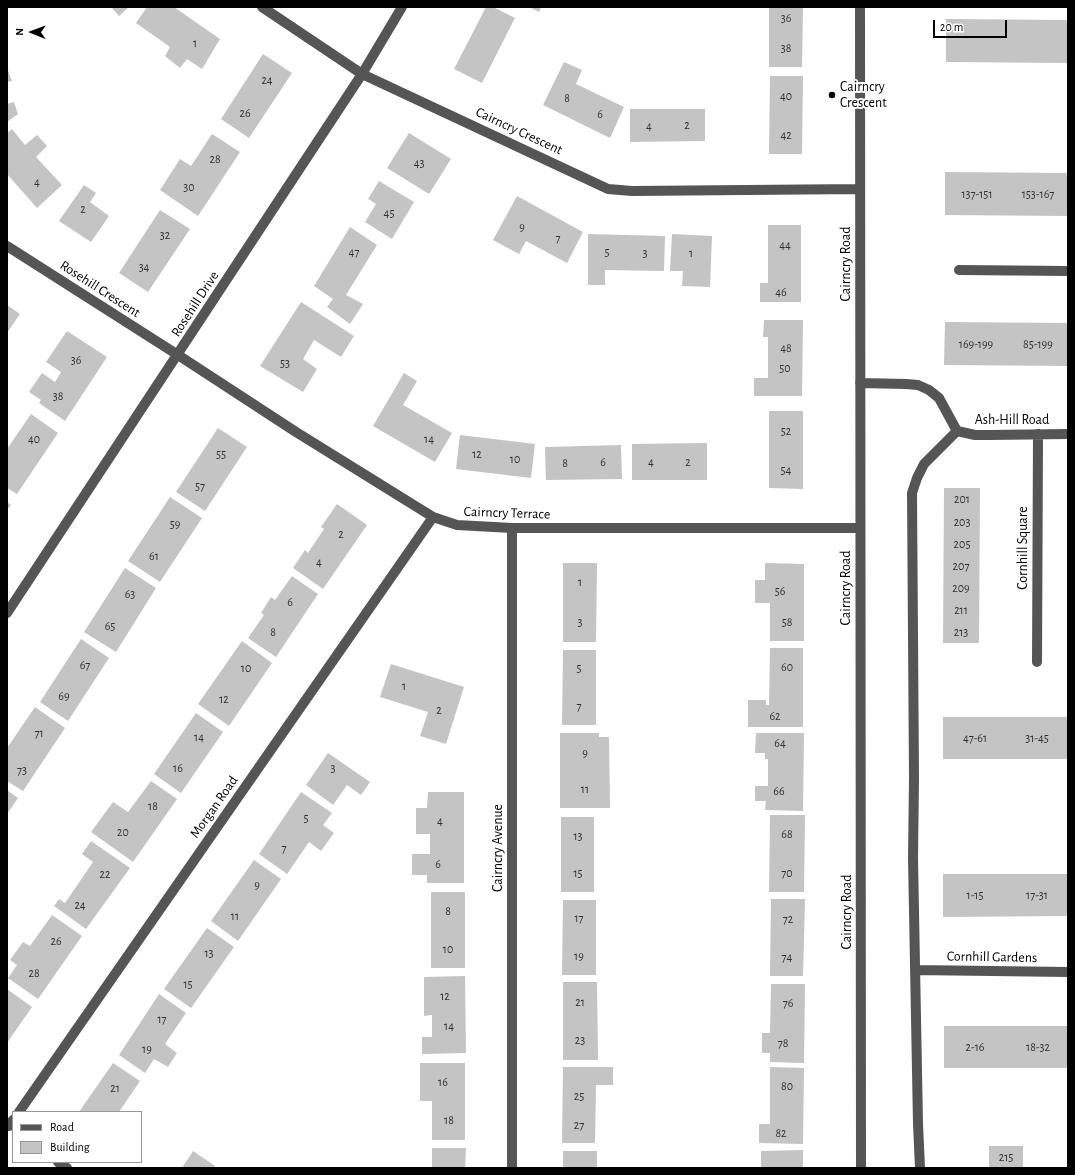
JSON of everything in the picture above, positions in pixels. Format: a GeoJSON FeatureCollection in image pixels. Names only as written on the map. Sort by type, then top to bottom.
{"type":"FeatureCollection","features":[{"type":"Feature","properties":{"kind":"street","name":"Cairncry Crescent"},"geometry":{"type":"LineString","coordinates":[[262,7],[362,74],[608,189],[632,191],[860,189]]}},
{"type":"Feature","properties":{"kind":"street","name":"Rosehill Drive"},"geometry":{"type":"LineString","coordinates":[[7,613],[362,74],[402,7]]}},
{"type":"Feature","properties":{"kind":"street","name":"Cairncry Road"},"geometry":{"type":"LineString","coordinates":[[860,7],[861,1168]]}},
{"type":"Feature","properties":{"kind":"street","name":"Rosehill Crescent"},"geometry":{"type":"LineString","coordinates":[[7,246],[178,355]]}},
{"type":"Feature","properties":{"kind":"street"},"geometry":{"type":"LineString","coordinates":[[959,270],[1068,271]]}},
{"type":"Feature","properties":{"kind":"street","name":"Cairncry Terrace"},"geometry":{"type":"LineString","coordinates":[[178,355],[296,432],[433,517],[457,525],[512,528],[860,528]]}},
{"type":"Feature","properties":{"kind":"street","name":"Ash-Hill Road"},"geometry":{"type":"LineString","coordinates":[[860,383],[918,385],[930,390],[939,398],[957,431],[975,435],[1068,434]]}},
{"type":"Feature","properties":{"kind":"street"},"geometry":{"type":"LineString","coordinates":[[920,1168],[913,858],[914,770],[912,493],[924,464],[957,431]]}},
{"type":"Feature","properties":{"kind":"street","name":"Cornhill Square"},"geometry":{"type":"LineString","coordinates":[[1037,662],[1038,434]]}},
{"type":"Feature","properties":{"kind":"street","name":"Morgan Road"},"geometry":{"type":"LineString","coordinates":[[20,1111],[433,517]]}},
{"type":"Feature","properties":{"kind":"street","name":"Cairncry Avenue"},"geometry":{"type":"LineString","coordinates":[[512,528],[512,1168]]}},
{"type":"Feature","properties":{"kind":"street","name":"Cornhill Gardens"},"geometry":{"type":"LineString","coordinates":[[915,970],[1068,972]]}},
{"type":"Feature","properties":{"kind":"building"},"geometry":{"type":"Polygon","coordinates":[[[129,7],[119,16],[112,8],[129,7]]]}},
{"type":"Feature","properties":{"kind":"building"},"geometry":{"type":"Polygon","coordinates":[[[147,7],[174,7],[220,39],[202,69],[187,59],[180,68],[165,56],[170,47],[136,23],[147,7]]]}},
{"type":"Feature","properties":{"kind":"building"},"geometry":{"type":"Polygon","coordinates":[[[486,7],[493,7],[515,18],[482,83],[454,69],[486,7]]]}},
{"type":"Feature","properties":{"kind":"building"},"geometry":{"type":"Polygon","coordinates":[[[529,7],[541,7],[539,12],[529,7]]]}},
{"type":"Feature","properties":{"kind":"building"},"geometry":{"type":"Polygon","coordinates":[[[769,7],[803,7],[802,67],[769,67],[769,7]]]}},
{"type":"Feature","properties":{"kind":"building"},"geometry":{"type":"Polygon","coordinates":[[[946,19],[1068,20],[1068,63],[946,62],[946,19]]]}},
{"type":"Feature","properties":{"kind":"building"},"geometry":{"type":"Polygon","coordinates":[[[263,54],[292,73],[249,138],[221,119],[263,54]]]}},
{"type":"Feature","properties":{"kind":"building"},"geometry":{"type":"Polygon","coordinates":[[[564,62],[582,70],[576,84],[624,107],[610,138],[543,105],[564,62]]]}},
{"type":"Feature","properties":{"kind":"building"},"geometry":{"type":"Polygon","coordinates":[[[7,68],[12,81],[7,82],[7,68]]]}},
{"type":"Feature","properties":{"kind":"building"},"geometry":{"type":"Polygon","coordinates":[[[770,76],[803,76],[802,154],[769,154],[770,76]]]}},
{"type":"Feature","properties":{"kind":"building"},"geometry":{"type":"Polygon","coordinates":[[[14,102],[18,114],[7,122],[7,104],[14,102]]]}},
{"type":"Feature","properties":{"kind":"building"},"geometry":{"type":"Polygon","coordinates":[[[630,109],[705,109],[705,141],[630,142],[630,109]]]}},
{"type":"Feature","properties":{"kind":"building"},"geometry":{"type":"Polygon","coordinates":[[[12,129],[25,145],[37,135],[47,146],[36,157],[62,185],[37,208],[7,174],[7,133],[12,129]]]}},
{"type":"Feature","properties":{"kind":"building"},"geometry":{"type":"Polygon","coordinates":[[[409,133],[451,159],[429,194],[387,168],[409,133]]]}},
{"type":"Feature","properties":{"kind":"building"},"geometry":{"type":"Polygon","coordinates":[[[212,134],[240,152],[198,216],[160,190],[180,159],[191,166],[212,134]]]}},
{"type":"Feature","properties":{"kind":"building"},"geometry":{"type":"Polygon","coordinates":[[[945,172],[1068,173],[1068,216],[945,215],[945,172]]]}},
{"type":"Feature","properties":{"kind":"building"},"geometry":{"type":"Polygon","coordinates":[[[379,181],[414,202],[392,239],[365,222],[376,204],[368,199],[379,181]]]}},
{"type":"Feature","properties":{"kind":"building"},"geometry":{"type":"Polygon","coordinates":[[[84,185],[96,193],[90,202],[109,216],[91,242],[59,221],[84,185]]]}},
{"type":"Feature","properties":{"kind":"building"},"geometry":{"type":"Polygon","coordinates":[[[517,196],[583,232],[567,263],[526,241],[519,254],[493,240],[517,196]]]}},
{"type":"Feature","properties":{"kind":"building"},"geometry":{"type":"Polygon","coordinates":[[[160,210],[190,229],[148,292],[119,273],[160,210]]]}},
{"type":"Feature","properties":{"kind":"building"},"geometry":{"type":"Polygon","coordinates":[[[768,225],[801,225],[801,302],[760,302],[760,283],[768,283],[768,225]]]}},
{"type":"Feature","properties":{"kind":"building"},"geometry":{"type":"Polygon","coordinates":[[[350,227],[377,245],[346,295],[363,304],[350,324],[327,307],[333,299],[314,286],[350,227]]]}},
{"type":"Feature","properties":{"kind":"building"},"geometry":{"type":"Polygon","coordinates":[[[588,234],[665,236],[664,271],[605,270],[605,285],[588,285],[588,234]]]}},
{"type":"Feature","properties":{"kind":"building"},"geometry":{"type":"Polygon","coordinates":[[[672,234],[712,236],[710,287],[682,286],[683,271],[670,271],[672,234]]]}},
{"type":"Feature","properties":{"kind":"building"},"geometry":{"type":"Polygon","coordinates":[[[301,302],[354,336],[341,357],[314,340],[303,359],[317,369],[303,392],[260,366],[301,302]]]}},
{"type":"Feature","properties":{"kind":"building"},"geometry":{"type":"Polygon","coordinates":[[[7,305],[20,314],[7,333],[7,305]]]}},
{"type":"Feature","properties":{"kind":"building"},"geometry":{"type":"Polygon","coordinates":[[[764,320],[803,320],[802,396],[754,396],[754,378],[768,378],[768,337],[763,337],[764,320]]]}},
{"type":"Feature","properties":{"kind":"building"},"geometry":{"type":"Polygon","coordinates":[[[945,322],[1068,323],[1068,366],[944,365],[945,322]]]}},
{"type":"Feature","properties":{"kind":"building"},"geometry":{"type":"Polygon","coordinates":[[[67,331],[107,357],[65,421],[39,403],[41,400],[29,392],[42,373],[55,382],[61,372],[46,362],[67,331]]]}},
{"type":"Feature","properties":{"kind":"building"},"geometry":{"type":"Polygon","coordinates":[[[404,373],[417,381],[403,405],[452,433],[435,462],[373,426],[404,373]]]}},
{"type":"Feature","properties":{"kind":"building"},"geometry":{"type":"Polygon","coordinates":[[[769,411],[803,411],[803,489],[769,488],[769,411]]]}},
{"type":"Feature","properties":{"kind":"building"},"geometry":{"type":"Polygon","coordinates":[[[31,414],[58,433],[17,494],[7,488],[7,449],[31,414]]]}},
{"type":"Feature","properties":{"kind":"building"},"geometry":{"type":"Polygon","coordinates":[[[218,428],[247,447],[205,511],[176,492],[218,428]]]}},
{"type":"Feature","properties":{"kind":"building"},"geometry":{"type":"Polygon","coordinates":[[[460,435],[535,444],[531,478],[456,469],[460,435]]]}},
{"type":"Feature","properties":{"kind":"building"},"geometry":{"type":"Polygon","coordinates":[[[707,443],[707,480],[632,480],[632,444],[707,443]]]}},
{"type":"Feature","properties":{"kind":"building"},"geometry":{"type":"Polygon","coordinates":[[[621,445],[622,479],[546,480],[545,447],[621,445]]]}},
{"type":"Feature","properties":{"kind":"building"},"geometry":{"type":"Polygon","coordinates":[[[944,488],[980,488],[979,643],[943,643],[944,488]]]}},
{"type":"Feature","properties":{"kind":"building"},"geometry":{"type":"Polygon","coordinates":[[[170,497],[202,518],[160,582],[128,561],[170,497]]]}},
{"type":"Feature","properties":{"kind":"building"},"geometry":{"type":"Polygon","coordinates":[[[7,502],[11,505],[7,510],[7,502]]]}},
{"type":"Feature","properties":{"kind":"building"},"geometry":{"type":"Polygon","coordinates":[[[337,504],[367,525],[323,589],[293,568],[305,550],[308,553],[324,529],[321,527],[337,504]]]}},
{"type":"Feature","properties":{"kind":"building"},"geometry":{"type":"Polygon","coordinates":[[[563,563],[597,563],[596,642],[563,642],[563,563]]]}},
{"type":"Feature","properties":{"kind":"building"},"geometry":{"type":"Polygon","coordinates":[[[765,563],[804,564],[804,641],[770,641],[770,603],[755,603],[755,580],[765,580],[765,563]]]}},
{"type":"Feature","properties":{"kind":"building"},"geometry":{"type":"Polygon","coordinates":[[[125,568],[156,588],[116,652],[84,632],[125,568]]]}},
{"type":"Feature","properties":{"kind":"building"},"geometry":{"type":"Polygon","coordinates":[[[292,576],[318,594],[276,657],[248,638],[264,615],[261,613],[271,597],[275,600],[292,576]]]}},
{"type":"Feature","properties":{"kind":"building"},"geometry":{"type":"Polygon","coordinates":[[[81,639],[109,658],[68,721],[40,702],[81,639]]]}},
{"type":"Feature","properties":{"kind":"building"},"geometry":{"type":"Polygon","coordinates":[[[242,641],[272,663],[229,726],[198,704],[242,641]]]}},
{"type":"Feature","properties":{"kind":"building"},"geometry":{"type":"Polygon","coordinates":[[[770,648],[803,648],[803,727],[748,727],[748,700],[766,700],[766,705],[769,705],[770,648]]]}},
{"type":"Feature","properties":{"kind":"building"},"geometry":{"type":"Polygon","coordinates":[[[563,650],[596,650],[596,725],[562,725],[563,650]]]}},
{"type":"Feature","properties":{"kind":"building"},"geometry":{"type":"Polygon","coordinates":[[[391,664],[464,687],[446,744],[420,736],[428,712],[380,697],[391,664]]]}},
{"type":"Feature","properties":{"kind":"building"},"geometry":{"type":"Polygon","coordinates":[[[35,707],[65,728],[23,791],[7,781],[7,748],[35,707]]]}},
{"type":"Feature","properties":{"kind":"building"},"geometry":{"type":"Polygon","coordinates":[[[196,713],[223,732],[181,793],[154,774],[196,713]]]}},
{"type":"Feature","properties":{"kind":"building"},"geometry":{"type":"Polygon","coordinates":[[[943,717],[1068,717],[1068,759],[943,759],[943,717]]]}},
{"type":"Feature","properties":{"kind":"building"},"geometry":{"type":"Polygon","coordinates":[[[560,733],[599,733],[599,737],[609,737],[610,808],[560,808],[560,733]]]}},
{"type":"Feature","properties":{"kind":"building"},"geometry":{"type":"Polygon","coordinates":[[[756,733],[804,733],[803,811],[765,810],[766,801],[755,801],[755,786],[768,786],[768,759],[765,759],[765,753],[755,753],[756,733]]]}},
{"type":"Feature","properties":{"kind":"building"},"geometry":{"type":"Polygon","coordinates":[[[328,753],[370,782],[361,795],[347,785],[333,805],[306,785],[328,753]]]}},
{"type":"Feature","properties":{"kind":"building"},"geometry":{"type":"Polygon","coordinates":[[[151,781],[177,799],[133,862],[91,832],[113,802],[128,812],[151,781]]]}},
{"type":"Feature","properties":{"kind":"building"},"geometry":{"type":"Polygon","coordinates":[[[7,790],[18,798],[7,814],[7,790]]]}},
{"type":"Feature","properties":{"kind":"building"},"geometry":{"type":"Polygon","coordinates":[[[301,792],[332,813],[323,825],[334,833],[321,851],[309,842],[287,874],[259,854],[301,792]]]}},
{"type":"Feature","properties":{"kind":"building"},"geometry":{"type":"Polygon","coordinates":[[[428,792],[464,792],[464,883],[427,883],[427,875],[412,875],[412,854],[430,854],[430,834],[416,834],[416,808],[427,808],[428,792]]]}},
{"type":"Feature","properties":{"kind":"building"},"geometry":{"type":"Polygon","coordinates":[[[770,815],[805,815],[804,892],[769,892],[770,815]]]}},
{"type":"Feature","properties":{"kind":"building"},"geometry":{"type":"Polygon","coordinates":[[[561,817],[594,817],[594,892],[561,892],[561,817]]]}},
{"type":"Feature","properties":{"kind":"building"},"geometry":{"type":"Polygon","coordinates":[[[91,841],[130,868],[86,929],[54,906],[59,899],[65,903],[93,862],[82,854],[91,841]]]}},
{"type":"Feature","properties":{"kind":"building"},"geometry":{"type":"Polygon","coordinates":[[[254,860],[281,879],[238,941],[211,921],[254,860]]]}},
{"type":"Feature","properties":{"kind":"building"},"geometry":{"type":"Polygon","coordinates":[[[943,874],[1068,874],[1068,916],[943,917],[943,874]]]}},
{"type":"Feature","properties":{"kind":"building"},"geometry":{"type":"Polygon","coordinates":[[[431,892],[465,892],[465,968],[431,968],[431,892]]]}},
{"type":"Feature","properties":{"kind":"building"},"geometry":{"type":"Polygon","coordinates":[[[771,899],[805,899],[803,976],[770,976],[771,899]]]}},
{"type":"Feature","properties":{"kind":"building"},"geometry":{"type":"Polygon","coordinates":[[[563,900],[596,900],[596,975],[562,975],[563,900]]]}},
{"type":"Feature","properties":{"kind":"building"},"geometry":{"type":"Polygon","coordinates":[[[52,915],[82,936],[38,999],[8,978],[17,965],[10,960],[23,942],[30,946],[52,915]]]}},
{"type":"Feature","properties":{"kind":"building"},"geometry":{"type":"Polygon","coordinates":[[[207,928],[234,947],[191,1008],[164,989],[207,928]]]}},
{"type":"Feature","properties":{"kind":"building"},"geometry":{"type":"Polygon","coordinates":[[[465,976],[466,1053],[422,1054],[422,1037],[432,1037],[432,1015],[424,1016],[424,977],[465,976]]]}},
{"type":"Feature","properties":{"kind":"building"},"geometry":{"type":"Polygon","coordinates":[[[563,982],[597,982],[598,1060],[563,1060],[563,982]]]}},
{"type":"Feature","properties":{"kind":"building"},"geometry":{"type":"Polygon","coordinates":[[[771,984],[805,984],[804,1063],[770,1062],[770,1053],[762,1053],[762,1033],[770,1033],[771,984]]]}},
{"type":"Feature","properties":{"kind":"building"},"geometry":{"type":"Polygon","coordinates":[[[7,989],[32,1007],[7,1043],[7,989]]]}},
{"type":"Feature","properties":{"kind":"building"},"geometry":{"type":"Polygon","coordinates":[[[159,994],[186,1013],[165,1044],[177,1053],[168,1067],[154,1059],[145,1073],[119,1055],[159,994]]]}},
{"type":"Feature","properties":{"kind":"building"},"geometry":{"type":"Polygon","coordinates":[[[944,1026],[1068,1026],[1068,1068],[944,1068],[944,1026]]]}},
{"type":"Feature","properties":{"kind":"building"},"geometry":{"type":"Polygon","coordinates":[[[113,1063],[140,1081],[120,1111],[80,1111],[113,1063]]]}},
{"type":"Feature","properties":{"kind":"building"},"geometry":{"type":"Polygon","coordinates":[[[420,1063],[465,1063],[465,1140],[432,1140],[432,1101],[420,1101],[420,1063]]]}},
{"type":"Feature","properties":{"kind":"building"},"geometry":{"type":"Polygon","coordinates":[[[563,1067],[613,1067],[613,1085],[596,1085],[595,1143],[562,1143],[563,1067]]]}},
{"type":"Feature","properties":{"kind":"building"},"geometry":{"type":"Polygon","coordinates":[[[770,1067],[804,1068],[803,1144],[759,1143],[759,1124],[770,1124],[770,1067]]]}},
{"type":"Feature","properties":{"kind":"building"},"geometry":{"type":"Polygon","coordinates":[[[989,1146],[1023,1146],[1023,1168],[989,1168],[989,1146]]]}},
{"type":"Feature","properties":{"kind":"building"},"geometry":{"type":"Polygon","coordinates":[[[432,1148],[466,1148],[465,1168],[432,1168],[432,1148]]]}},
{"type":"Feature","properties":{"kind":"building"},"geometry":{"type":"Polygon","coordinates":[[[803,1150],[803,1168],[761,1168],[761,1151],[803,1150]]]}},
{"type":"Feature","properties":{"kind":"building"},"geometry":{"type":"Polygon","coordinates":[[[193,1151],[215,1166],[214,1168],[182,1168],[193,1151]]]}},
{"type":"Feature","properties":{"kind":"building"},"geometry":{"type":"Polygon","coordinates":[[[563,1151],[597,1151],[597,1168],[563,1168],[563,1151]]]}},
{"type":"Feature","properties":{"kind":"place","name":"Cairncry Crescent"},"geometry":{"type":"Point","coordinates":[832,95]}}]}
